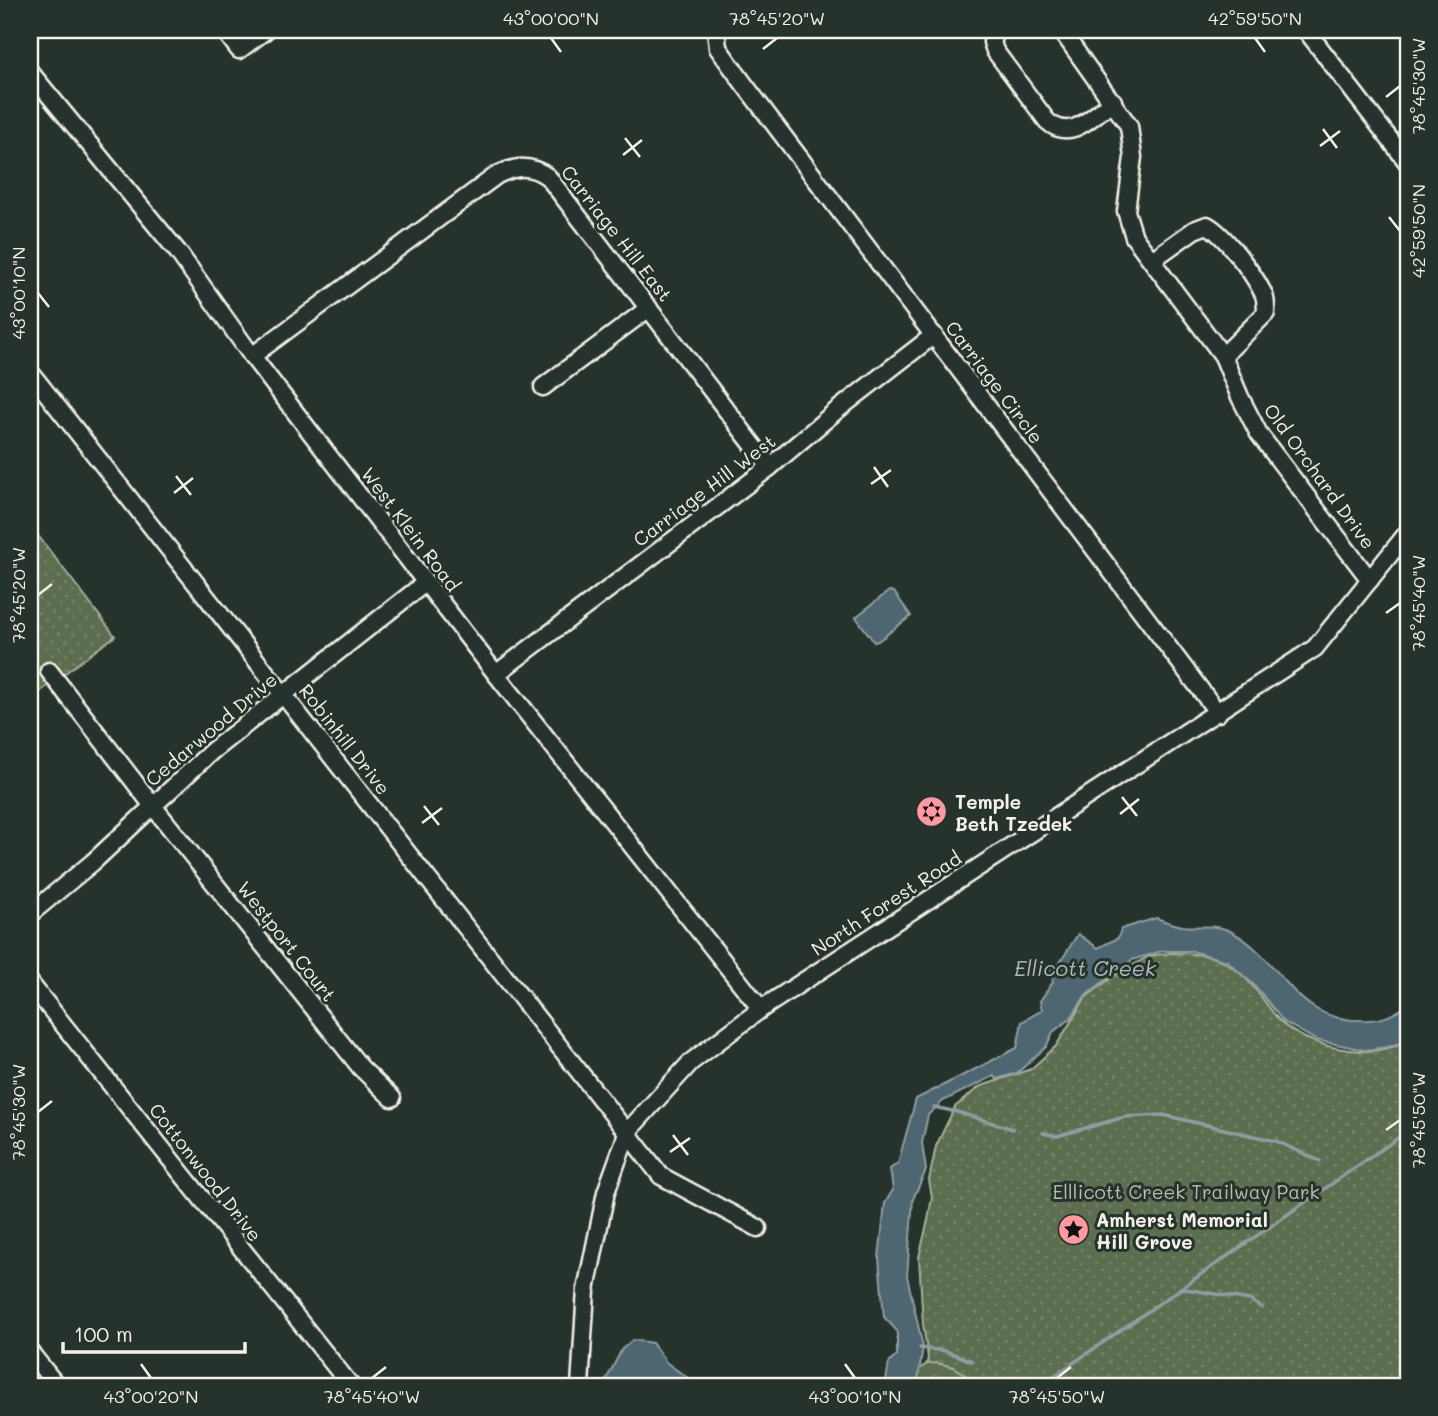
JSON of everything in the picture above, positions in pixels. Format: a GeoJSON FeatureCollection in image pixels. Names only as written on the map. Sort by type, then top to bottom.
{"type":"FeatureCollection","features":[{"type":"Feature","properties":{"kind":"street"},"geometry":{"type":"LineString","coordinates":[[224,30],[239,50],[266,30]]}},
{"type":"Feature","properties":{"kind":"street","name":"Carriage Circle"},"geometry":{"type":"LineString","coordinates":[[716,30],[718,48],[738,76],[1218,713]]}},
{"type":"Feature","properties":{"kind":"street"},"geometry":{"type":"LineString","coordinates":[[997,30],[992,42],[995,51],[1055,128],[1064,131],[1076,129],[1113,102]]}},
{"type":"Feature","properties":{"kind":"street","name":"Old Orchard Drive"},"geometry":{"type":"LineString","coordinates":[[1061,30],[1127,121],[1133,140],[1133,157],[1126,201],[1128,224],[1134,237],[1223,356],[1259,434],[1370,580]]}},
{"type":"Feature","properties":{"kind":"street"},"geometry":{"type":"LineString","coordinates":[[1307,30],[1408,163]]}},
{"type":"Feature","properties":{"kind":"street","name":"West Klein Road"},"geometry":{"type":"LineString","coordinates":[[30,72],[178,252],[252,356],[425,583],[761,1009]]}},
{"type":"Feature","properties":{"kind":"street","name":"Carriage Hill East"},"geometry":{"type":"LineString","coordinates":[[252,356],[497,175],[519,166],[531,168],[548,177],[770,467]]}},
{"type":"Feature","properties":{"kind":"street"},"geometry":{"type":"LineString","coordinates":[[1152,260],[1194,230],[1207,225],[1219,232],[1263,292],[1266,304],[1266,313],[1223,356]]}},
{"type":"Feature","properties":{"kind":"street"},"geometry":{"type":"LineString","coordinates":[[543,387],[649,308]]}},
{"type":"Feature","properties":{"kind":"street","name":"Carriage Hill West"},"geometry":{"type":"LineString","coordinates":[[496,674],[770,467],[836,411],[934,335]]}},
{"type":"Feature","properties":{"kind":"street","name":"Robinhill Drive"},"geometry":{"type":"LineString","coordinates":[[30,372],[661,1176],[758,1228]]}},
{"type":"Feature","properties":{"kind":"street","name":"North Forest Road"},"geometry":{"type":"LineString","coordinates":[[580,1386],[586,1290],[607,1192],[628,1131],[691,1062],[761,1009],[1315,648],[1408,532]]}},
{"type":"Feature","properties":{"kind":"street","name":"Cedarwood Drive"},"geometry":{"type":"LineString","coordinates":[[30,914],[93,862],[212,751],[425,583]]}},
{"type":"Feature","properties":{"kind":"street","name":"Westport Court"},"geometry":{"type":"LineString","coordinates":[[50,671],[153,806],[361,1068],[392,1098]]}},
{"type":"Feature","properties":{"kind":"street","name":"Cottonwood Drive"},"geometry":{"type":"LineString","coordinates":[[30,984],[351,1386]]}},
{"type":"Feature","properties":{"kind":"street"},"geometry":{"type":"LineString","coordinates":[[30,1352],[57,1386]]}},
{"type":"Feature","properties":{"kind":"green space"},"geometry":{"type":"Polygon","coordinates":[[[30,525],[115,636],[30,699],[30,525]]]}},
{"type":"Feature","properties":{"kind":"green space","name":"Elllicott Creek Trailway Park"},"geometry":{"type":"Polygon","coordinates":[[[1171,953],[1203,955],[1225,963],[1246,978],[1278,1019],[1305,1038],[1339,1049],[1367,1051],[1408,1042],[1408,1386],[921,1386],[928,1358],[919,1257],[932,1197],[929,1180],[936,1146],[955,1107],[979,1087],[1031,1069],[1056,1046],[1086,997],[1114,976],[1149,956],[1171,953]]]}},
{"type":"Feature","properties":{"kind":"green space"},"geometry":{"type":"Polygon","coordinates":[[[936,1363],[954,1367],[978,1384],[909,1386],[918,1378],[919,1369],[936,1363]]]}},
{"type":"Feature","properties":{"kind":"water"},"geometry":{"type":"Polygon","coordinates":[[[889,591],[894,592],[911,616],[874,642],[856,617],[889,591]]]}},
{"type":"Feature","properties":{"kind":"water","name":"Ellicott Creek"},"geometry":{"type":"Polygon","coordinates":[[[1156,918],[1182,926],[1213,927],[1230,931],[1249,943],[1291,988],[1322,1012],[1343,1019],[1370,1020],[1391,1015],[1408,1003],[1408,1040],[1388,1047],[1365,1050],[1316,1040],[1284,1022],[1256,987],[1227,961],[1192,951],[1162,951],[1132,960],[1085,996],[1071,1018],[1053,1032],[1046,1047],[1017,1073],[997,1079],[994,1076],[943,1101],[928,1115],[922,1143],[926,1170],[913,1199],[907,1276],[923,1347],[918,1378],[909,1386],[885,1386],[889,1363],[897,1355],[897,1331],[884,1317],[879,1258],[885,1203],[893,1190],[890,1169],[898,1163],[916,1099],[1017,1048],[1022,1022],[1042,1010],[1040,1001],[1053,982],[1050,966],[1059,964],[1078,934],[1098,948],[1118,938],[1121,929],[1156,918]]]}},
{"type":"Feature","properties":{"kind":"water"},"geometry":{"type":"Polygon","coordinates":[[[633,1340],[652,1343],[667,1363],[699,1386],[603,1386],[622,1349],[633,1340]]]}},
{"type":"Feature","properties":{"kind":"waterway"},"geometry":{"type":"LineString","coordinates":[[934,1107],[1013,1129]]}},
{"type":"Feature","properties":{"kind":"waterway"},"geometry":{"type":"LineString","coordinates":[[1043,1133],[1057,1136],[1125,1117],[1163,1115],[1276,1141],[1320,1161]]}},
{"type":"Feature","properties":{"kind":"waterway"},"geometry":{"type":"LineString","coordinates":[[1040,1386],[1408,1131]]}},
{"type":"Feature","properties":{"kind":"waterway"},"geometry":{"type":"LineString","coordinates":[[1180,1288],[1250,1300],[1262,1308]]}},
{"type":"Feature","properties":{"kind":"waterway"},"geometry":{"type":"LineString","coordinates":[[920,1348],[946,1351],[972,1361]]}},
{"type":"Feature","properties":{"kind":"place","name":"Temple Beth Tzedek"},"geometry":{"type":"Point","coordinates":[932,812]}},
{"type":"Feature","properties":{"kind":"place","name":"Amherst Memorial Hill Grove"},"geometry":{"type":"Point","coordinates":[1073,1230]}}]}
